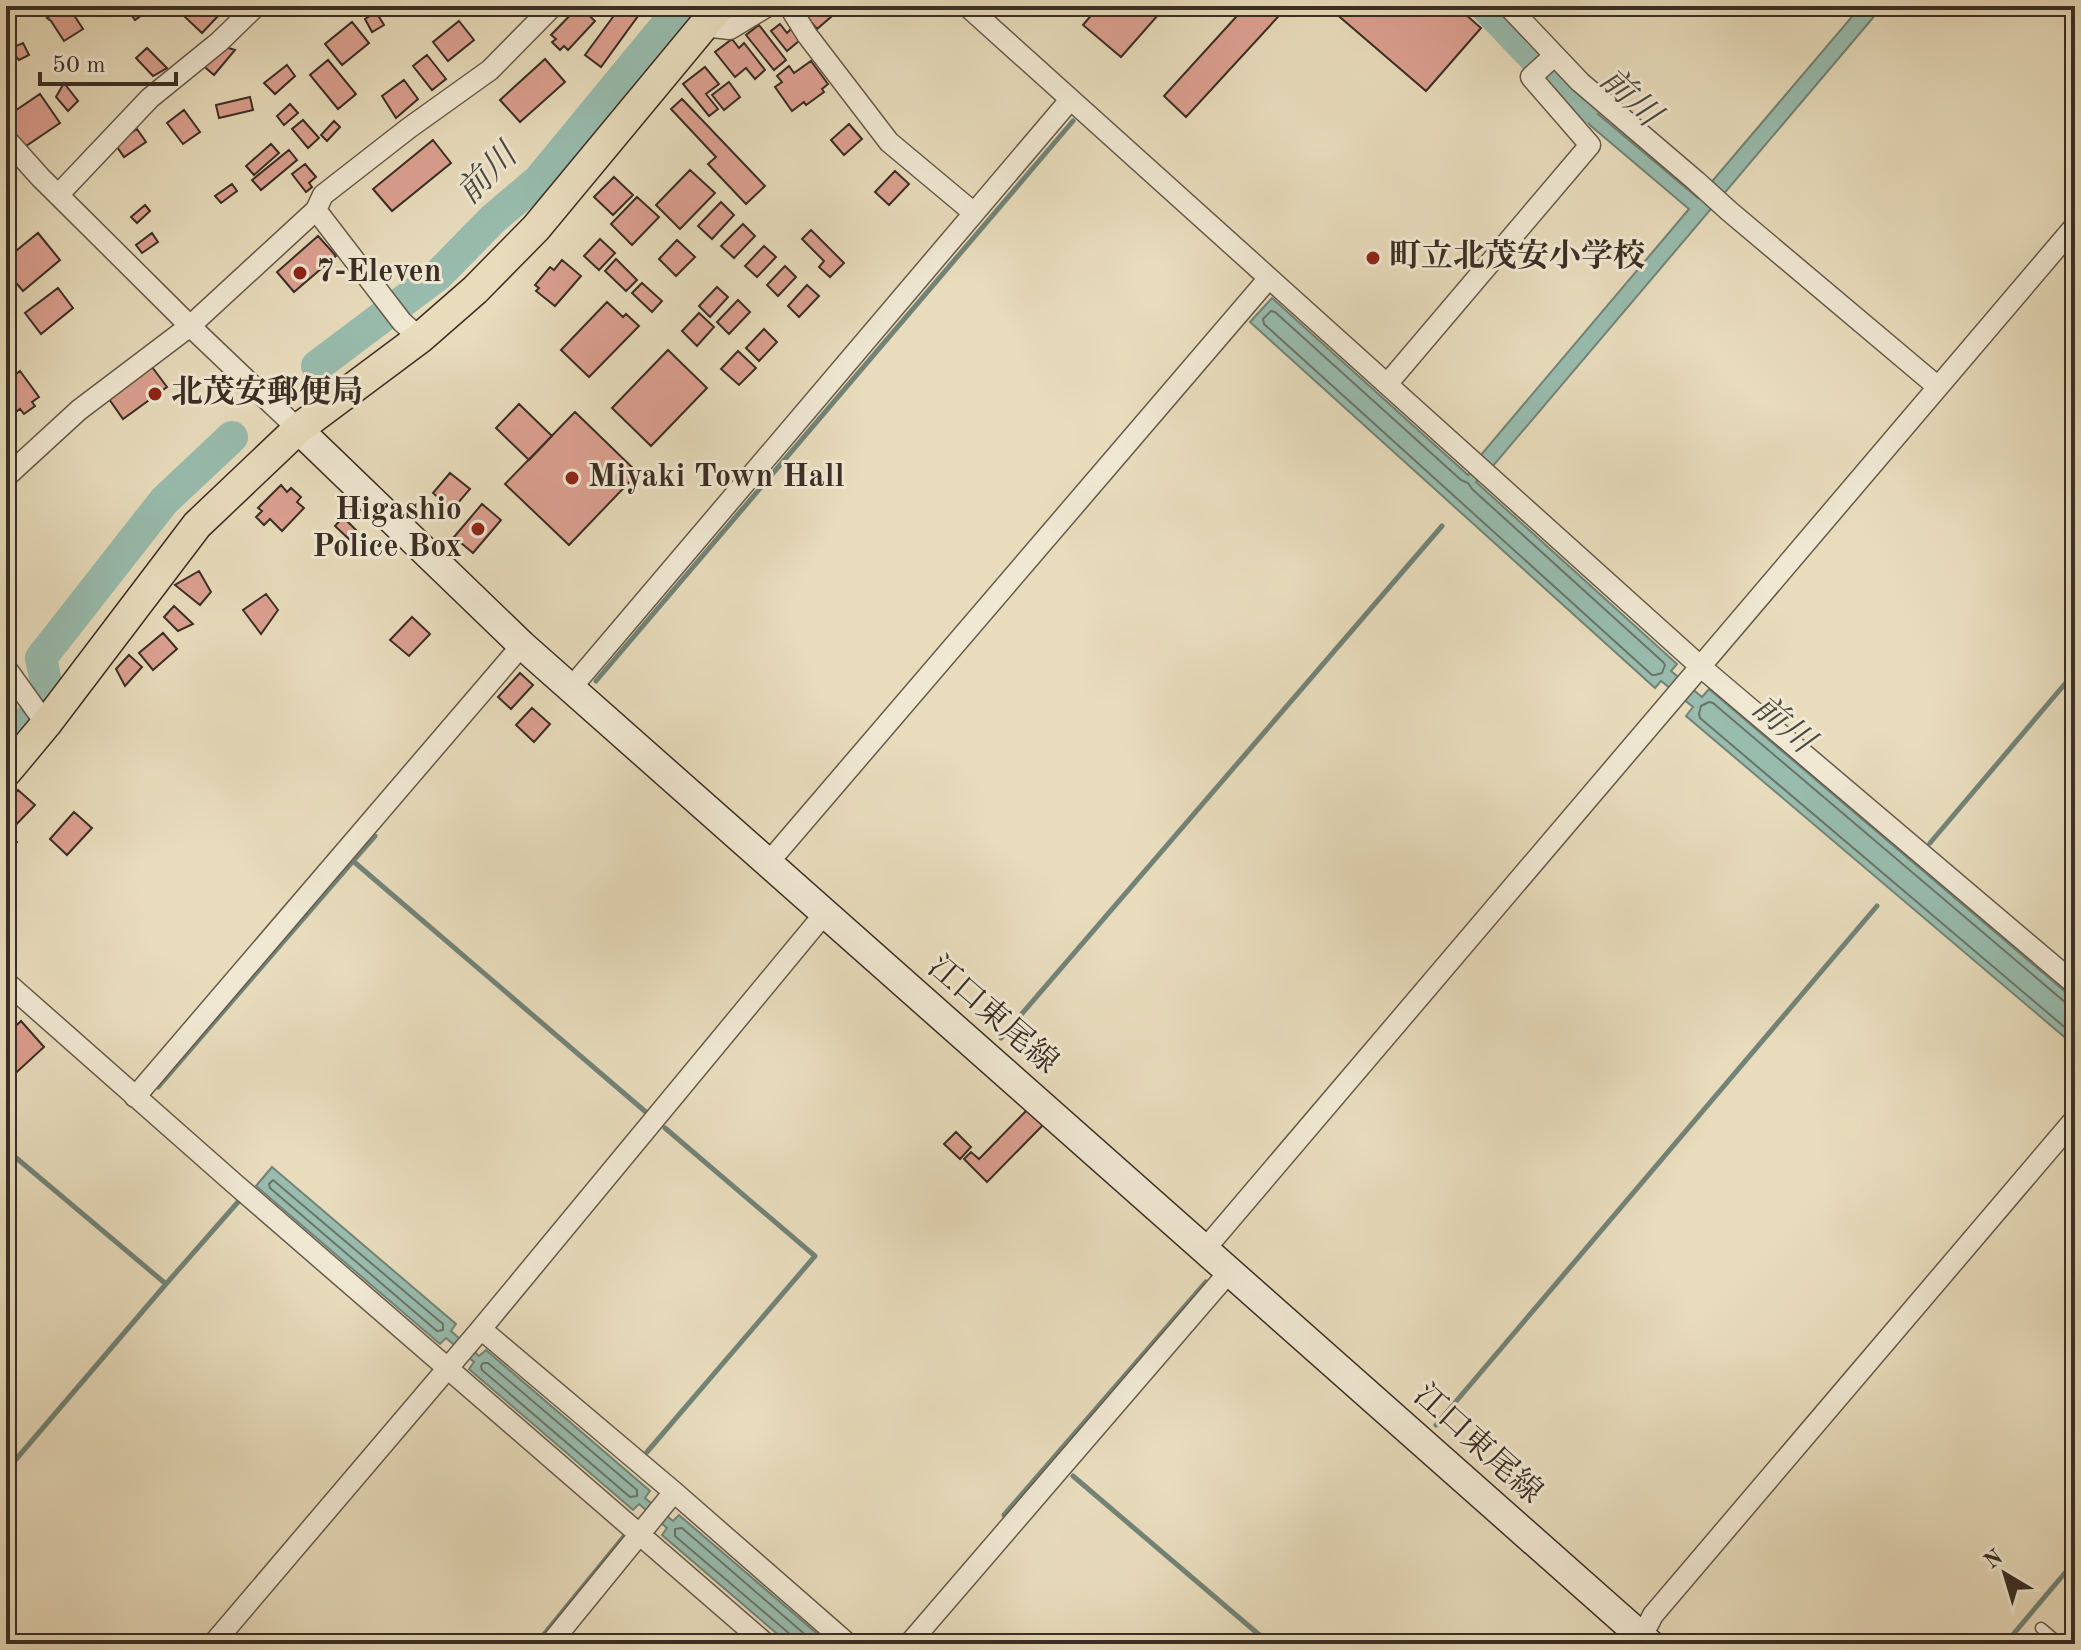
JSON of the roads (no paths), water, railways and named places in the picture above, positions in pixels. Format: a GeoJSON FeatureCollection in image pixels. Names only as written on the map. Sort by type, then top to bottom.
{"type":"FeatureCollection","features":[{"type":"Feature","properties":{"kind":"main road"},"geometry":{"type":"LineString","coordinates":[[6,772],[38,713],[197,525],[298,429],[411,330],[475,290],[536,228],[711,16]]}},
{"type":"Feature","properties":{"kind":"main road","name":"江口東尾線"},"geometry":{"type":"LineString","coordinates":[[298,429],[522,645],[1644,1642]]}},
{"type":"Feature","properties":{"kind":"street"},"geometry":{"type":"LineString","coordinates":[[58,195],[150,98],[219,42],[256,6]]}},
{"type":"Feature","properties":{"kind":"street"},"geometry":{"type":"LineString","coordinates":[[6,477],[79,410],[190,326],[316,210],[323,195],[490,70],[553,6]]}},
{"type":"Feature","properties":{"kind":"street"},"geometry":{"type":"LineString","coordinates":[[711,16],[730,29],[768,6]]}},
{"type":"Feature","properties":{"kind":"street"},"geometry":{"type":"LineString","coordinates":[[789,6],[807,35],[889,142],[974,213]]}},
{"type":"Feature","properties":{"kind":"street"},"geometry":{"type":"LineString","coordinates":[[967,6],[1388,383],[1688,682],[2075,984]]}},
{"type":"Feature","properties":{"kind":"street"},"geometry":{"type":"LineString","coordinates":[[1508,6],[1547,62],[1580,82],[1938,387]]}},
{"type":"Feature","properties":{"kind":"street"},"geometry":{"type":"LineString","coordinates":[[1388,383],[1590,145],[1531,77],[1547,62]]}},
{"type":"Feature","properties":{"kind":"street"},"geometry":{"type":"LineString","coordinates":[[571,688],[1070,100]]}},
{"type":"Feature","properties":{"kind":"street"},"geometry":{"type":"LineString","coordinates":[[6,139],[58,195],[298,429]]}},
{"type":"Feature","properties":{"kind":"street"},"geometry":{"type":"LineString","coordinates":[[316,210],[384,300],[411,330]]}},
{"type":"Feature","properties":{"kind":"street"},"geometry":{"type":"LineString","coordinates":[[1205,1249],[2075,226]]}},
{"type":"Feature","properties":{"kind":"street"},"geometry":{"type":"LineString","coordinates":[[768,863],[1269,278]]}},
{"type":"Feature","properties":{"kind":"street"},"geometry":{"type":"LineString","coordinates":[[135,1097],[522,645]]}},
{"type":"Feature","properties":{"kind":"street"},"geometry":{"type":"LineString","coordinates":[[6,668],[38,713]]}},
{"type":"Feature","properties":{"kind":"street"},"geometry":{"type":"LineString","coordinates":[[213,1644],[464,1348],[825,913]]}},
{"type":"Feature","properties":{"kind":"street"},"geometry":{"type":"LineString","coordinates":[[6,982],[135,1097],[464,1348],[674,1492],[848,1644]]}},
{"type":"Feature","properties":{"kind":"street"},"geometry":{"type":"LineString","coordinates":[[1644,1642],[1653,1615],[2075,1119]]}},
{"type":"Feature","properties":{"kind":"street"},"geometry":{"type":"LineString","coordinates":[[909,1644],[1230,1271]]}},
{"type":"Feature","properties":{"kind":"street"},"geometry":{"type":"LineString","coordinates":[[464,1348],[651,1520],[766,1644]]}},
{"type":"Feature","properties":{"kind":"street"},"geometry":{"type":"LineString","coordinates":[[550,1644],[674,1492]]}},
{"type":"Feature","properties":{"kind":"lane"},"geometry":{"type":"LineString","coordinates":[[2041,1628],[2060,1644]]}},
{"type":"Feature","properties":{"kind":"water"},"geometry":{"type":"Polygon","coordinates":[[[1861,6],[1883,6],[1493,466],[1480,456],[1689,209],[1591,126],[1550,79],[1556,74],[1586,104],[1698,198],[1861,6]]]}},
{"type":"Feature","properties":{"kind":"water"},"geometry":{"type":"Polygon","coordinates":[[[1272,298],[1468,475],[1471,472],[1479,479],[1476,482],[1677,664],[1671,671],[1702,697],[1709,689],[2075,1000],[2075,1046],[1686,716],[1693,707],[1661,681],[1655,688],[1250,322],[1272,298]]]}},
{"type":"Feature","properties":{"kind":"water"},"geometry":{"type":"Polygon","coordinates":[[[272,1167],[456,1324],[451,1331],[479,1356],[486,1350],[650,1491],[645,1498],[673,1521],[679,1515],[829,1644],[789,1644],[662,1535],[667,1528],[639,1504],[633,1510],[469,1369],[474,1362],[446,1338],[440,1344],[256,1186],[272,1167]]]}},
{"type":"Feature","properties":{"kind":"waterway","name":"前川"},"geometry":{"type":"LineString","coordinates":[[317,366],[438,275],[493,219],[539,180],[682,6]]}},
{"type":"Feature","properties":{"kind":"waterway","name":"前川"},"geometry":{"type":"LineString","coordinates":[[1485,6],[1582,108]]}},
{"type":"Feature","properties":{"kind":"waterway"},"geometry":{"type":"LineString","coordinates":[[596,681],[1073,121]]}},
{"type":"Feature","properties":{"kind":"waterway","name":"前川"},"geometry":{"type":"LineString","coordinates":[[6,747],[49,697],[41,658],[164,501],[232,437]]}},
{"type":"Feature","properties":{"kind":"waterway"},"geometry":{"type":"LineString","coordinates":[[1001,1038],[1442,526]]}},
{"type":"Feature","properties":{"kind":"waterway"},"geometry":{"type":"LineString","coordinates":[[1930,843],[2075,672]]}},
{"type":"Feature","properties":{"kind":"waterway"},"geometry":{"type":"LineString","coordinates":[[375,836],[353,861],[647,1113]]}},
{"type":"Feature","properties":{"kind":"waterway"},"geometry":{"type":"LineString","coordinates":[[158,1087],[353,861]]}},
{"type":"Feature","properties":{"kind":"waterway"},"geometry":{"type":"LineString","coordinates":[[1436,1425],[1877,906]]}},
{"type":"Feature","properties":{"kind":"waterway"},"geometry":{"type":"LineString","coordinates":[[647,1452],[815,1256],[665,1128]]}},
{"type":"Feature","properties":{"kind":"waterway"},"geometry":{"type":"LineString","coordinates":[[6,1154],[8,1151],[166,1284],[238,1202]]}},
{"type":"Feature","properties":{"kind":"waterway"},"geometry":{"type":"LineString","coordinates":[[1004,1515],[1206,1282]]}},
{"type":"Feature","properties":{"kind":"waterway"},"geometry":{"type":"LineString","coordinates":[[6,1471],[166,1284]]}},
{"type":"Feature","properties":{"kind":"waterway"},"geometry":{"type":"LineString","coordinates":[[1073,1476],[1270,1644]]}},
{"type":"Feature","properties":{"kind":"waterway"},"geometry":{"type":"LineString","coordinates":[[536,1644],[626,1534]]}},
{"type":"Feature","properties":{"kind":"waterway"},"geometry":{"type":"LineString","coordinates":[[2005,1644],[2075,1561]]}},
{"type":"Feature","properties":{"kind":"waterway"},"geometry":{"type":"LineString","coordinates":[[1253,1644],[1260,1635]]}},
{"type":"Feature","properties":{"kind":"place","name":"町立北茂安小学校"},"geometry":{"type":"Point","coordinates":[1373,258]}},
{"type":"Feature","properties":{"kind":"place","name":"7-Eleven"},"geometry":{"type":"Point","coordinates":[300,273]}},
{"type":"Feature","properties":{"kind":"place","name":"北茂安郵便局"},"geometry":{"type":"Point","coordinates":[155,394]}},
{"type":"Feature","properties":{"kind":"place","name":"Miyaki Town Hall"},"geometry":{"type":"Point","coordinates":[572,478]}},
{"type":"Feature","properties":{"kind":"place","name":"Higashio Police Box"},"geometry":{"type":"Point","coordinates":[478,529]}}]}
